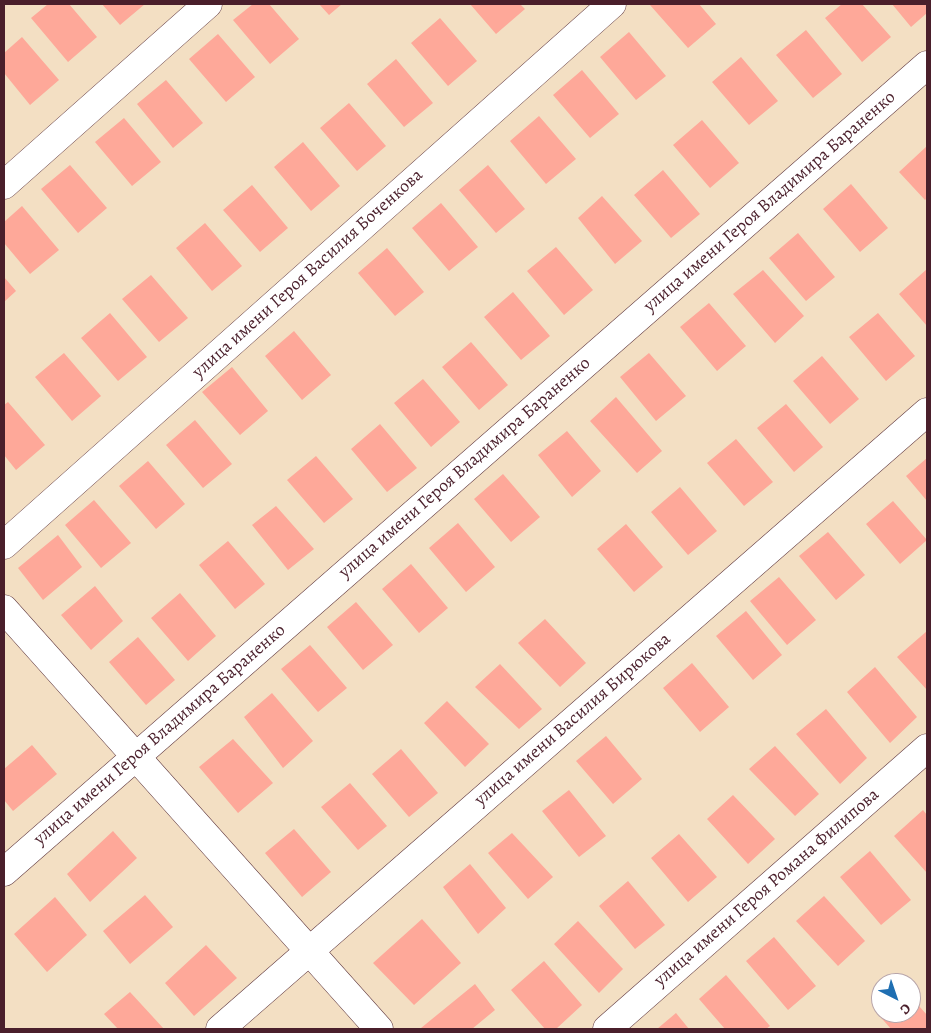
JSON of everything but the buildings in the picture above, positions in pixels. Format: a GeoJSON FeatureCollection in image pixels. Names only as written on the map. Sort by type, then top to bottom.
{"type":"FeatureCollection","features":[{"type":"Feature","properties":{"kind":"street"},"geometry":{"type":"LineString","coordinates":[[4,185],[208,4]]}},
{"type":"Feature","properties":{"kind":"street","name":"улица имени Героя Василия Боченкова"},"geometry":{"type":"LineString","coordinates":[[4,545],[612,4]]}},
{"type":"Feature","properties":{"kind":"street","name":"улица имени Героя Владимира Бараненко"},"geometry":{"type":"LineString","coordinates":[[4,872],[927,65]]}},
{"type":"Feature","properties":{"kind":"street","name":"улица имени Василия Бирюкова"},"geometry":{"type":"LineString","coordinates":[[220,1029],[927,412]]}},
{"type":"Feature","properties":{"kind":"street"},"geometry":{"type":"LineString","coordinates":[[4,609],[378,1029]]}},
{"type":"Feature","properties":{"kind":"street","name":"улица имени Героя Романа Филипова"},"geometry":{"type":"LineString","coordinates":[[607,1029],[927,748]]}}]}
